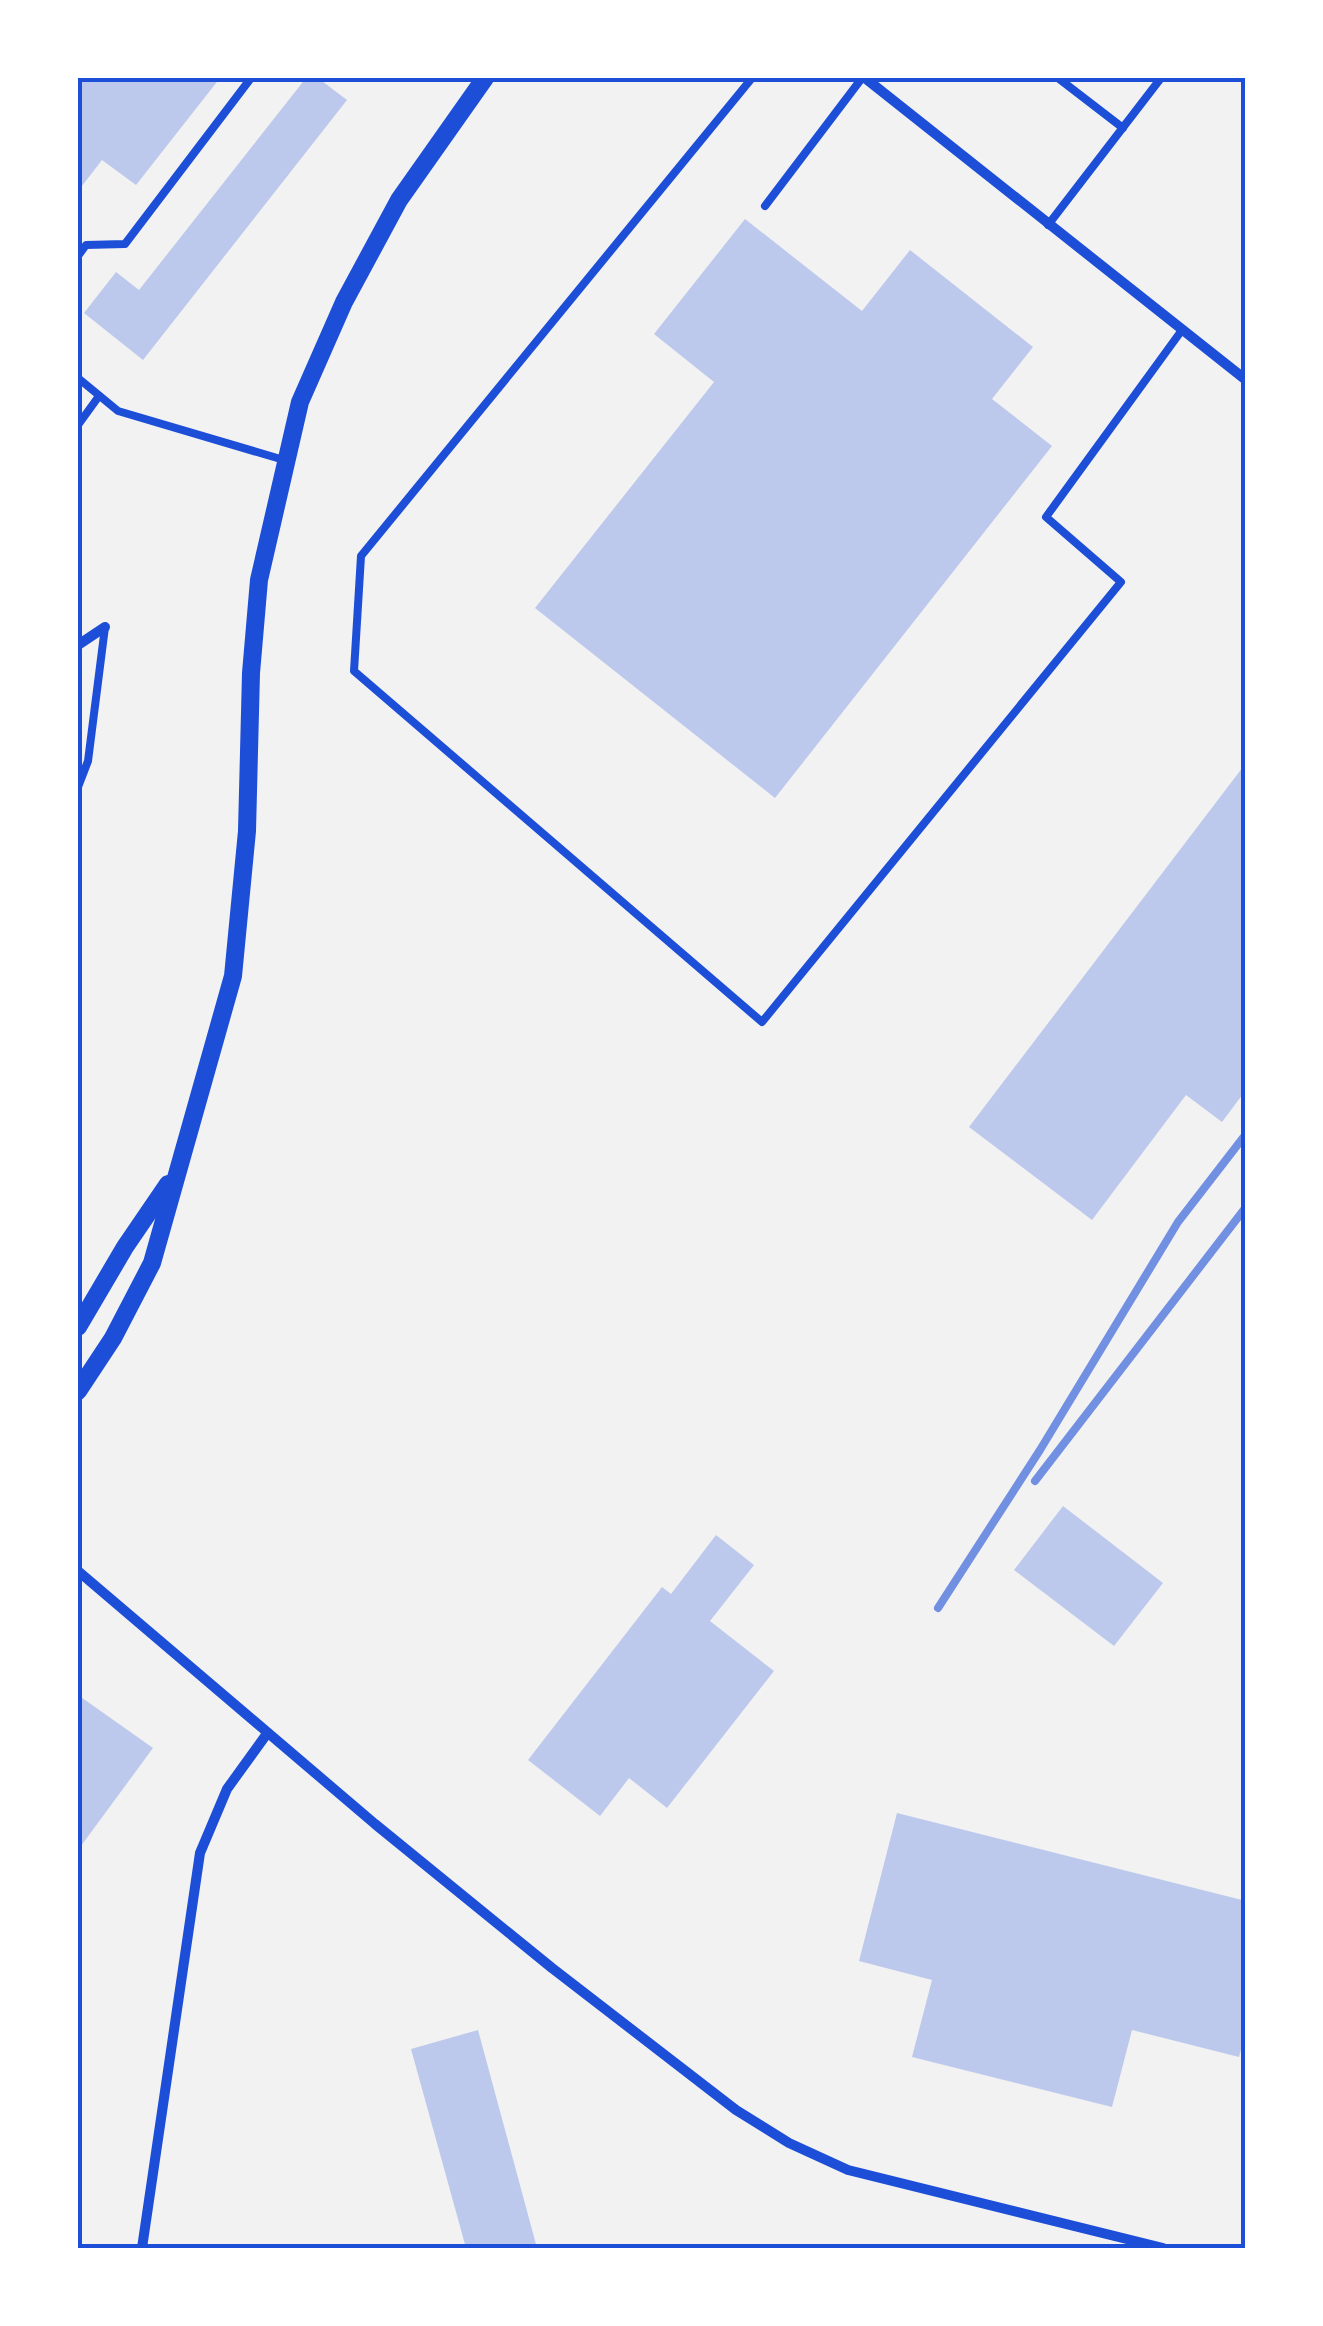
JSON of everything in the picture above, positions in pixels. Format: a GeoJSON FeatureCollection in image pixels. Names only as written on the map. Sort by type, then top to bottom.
{"type":"FeatureCollection","features":[{"type":"Feature","properties":{"kind":"street"},"geometry":{"type":"LineString","coordinates":[[78,1392],[114,1338],[152,1263],[233,976],[247,830],[250,673],[258,580],[300,402],[344,302],[399,200],[486,78]]}},
{"type":"Feature","properties":{"kind":"street"},"geometry":{"type":"LineString","coordinates":[[864,78],[1246,380]]}},
{"type":"Feature","properties":{"kind":"street"},"geometry":{"type":"LineString","coordinates":[[78,645],[105,626]]}},
{"type":"Feature","properties":{"kind":"street"},"geometry":{"type":"LineString","coordinates":[[78,1327],[125,1247],[177,1172]]}},
{"type":"Feature","properties":{"kind":"street"},"geometry":{"type":"LineString","coordinates":[[78,1571],[266,1735],[552,1968],[736,2110],[789,2142],[848,2170],[1162,2248]]}},
{"type":"Feature","properties":{"kind":"street"},"geometry":{"type":"LineString","coordinates":[[142,2248],[200,1853],[226,1789],[266,1735]]}},
{"type":"Feature","properties":{"kind":"lane"},"geometry":{"type":"LineString","coordinates":[[78,238],[86,245],[126,244],[251,78]]}},
{"type":"Feature","properties":{"kind":"lane"},"geometry":{"type":"LineString","coordinates":[[752,78],[361,556],[354,671],[762,1022],[1120,582],[1046,517],[1182,330]]}},
{"type":"Feature","properties":{"kind":"lane"},"geometry":{"type":"LineString","coordinates":[[765,206],[864,78]]}},
{"type":"Feature","properties":{"kind":"lane"},"geometry":{"type":"LineString","coordinates":[[1058,78],[1123,128]]}},
{"type":"Feature","properties":{"kind":"lane"},"geometry":{"type":"LineString","coordinates":[[1048,225],[1161,78]]}},
{"type":"Feature","properties":{"kind":"lane"},"geometry":{"type":"LineString","coordinates":[[78,256],[86,245]]}},
{"type":"Feature","properties":{"kind":"lane"},"geometry":{"type":"LineString","coordinates":[[78,378],[118,411],[285,460]]}},
{"type":"Feature","properties":{"kind":"lane"},"geometry":{"type":"LineString","coordinates":[[78,425],[99,396]]}},
{"type":"Feature","properties":{"kind":"lane"},"geometry":{"type":"LineString","coordinates":[[78,786],[88,761],[105,626]]}},
{"type":"Feature","properties":{"kind":"building"},"geometry":{"type":"Polygon","coordinates":[[[78,78],[220,78],[136,185],[102,160],[78,191],[78,78]]]}},
{"type":"Feature","properties":{"kind":"building"},"geometry":{"type":"Polygon","coordinates":[[[306,78],[318,78],[347,100],[143,360],[84,313],[116,272],[139,290],[306,78]]]}},
{"type":"Feature","properties":{"kind":"building"},"geometry":{"type":"Polygon","coordinates":[[[745,219],[862,311],[910,250],[1033,347],[992,399],[1052,446],[775,798],[535,608],[714,382],[654,334],[745,219]]]}},
{"type":"Feature","properties":{"kind":"building"},"geometry":{"type":"Polygon","coordinates":[[[1246,763],[1246,1090],[1222,1122],[1186,1095],[1092,1220],[969,1127],[1246,763]]]}},
{"type":"Feature","properties":{"kind":"building"},"geometry":{"type":"Polygon","coordinates":[[[1063,1506],[1163,1583],[1114,1646],[1014,1570],[1063,1506]]]}},
{"type":"Feature","properties":{"kind":"building"},"geometry":{"type":"Polygon","coordinates":[[[716,1535],[754,1565],[710,1621],[774,1671],[667,1808],[629,1778],[600,1816],[528,1760],[662,1587],[671,1594],[716,1535]]]}},
{"type":"Feature","properties":{"kind":"building"},"geometry":{"type":"Polygon","coordinates":[[[78,1695],[153,1748],[78,1850],[78,1695]]]}},
{"type":"Feature","properties":{"kind":"building"},"geometry":{"type":"Polygon","coordinates":[[[897,1813],[1246,1901],[1246,2032],[1239,2057],[1132,2030],[1112,2107],[912,2057],[932,1980],[859,1961],[897,1813]]]}},
{"type":"Feature","properties":{"kind":"building"},"geometry":{"type":"Polygon","coordinates":[[[478,2030],[537,2248],[466,2248],[411,2049],[478,2030]]]}},
{"type":"Feature","properties":{"kind":"railway"},"geometry":{"type":"LineString","coordinates":[[938,1608],[1040,1450],[1178,1222],[1246,1134]]}},
{"type":"Feature","properties":{"kind":"railway"},"geometry":{"type":"LineString","coordinates":[[1035,1481],[1246,1207]]}}]}
